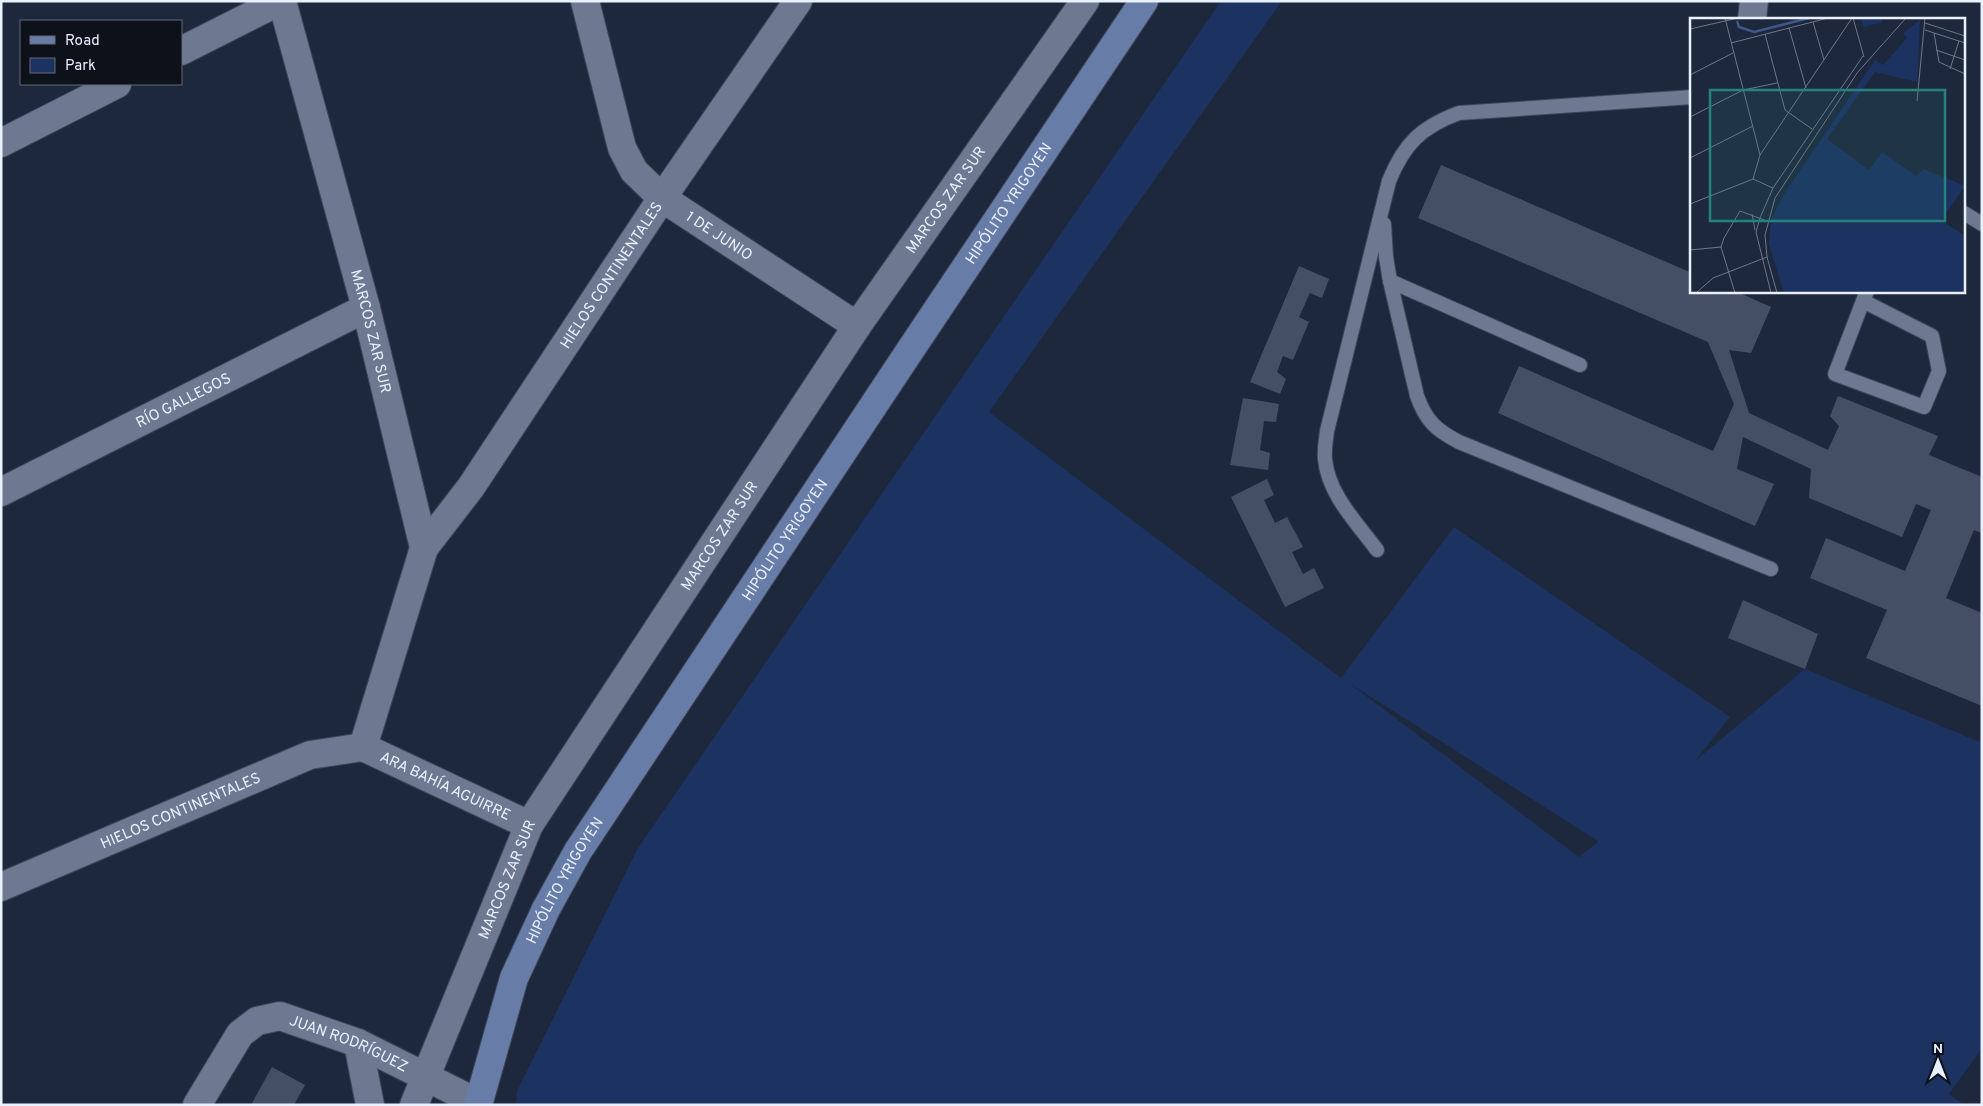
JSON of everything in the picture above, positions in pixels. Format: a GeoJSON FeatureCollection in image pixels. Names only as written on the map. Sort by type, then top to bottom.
{"type":"FeatureCollection","features":[{"type":"Feature","properties":{"kind":"main road","name":"HIPÓLITO YRIGOYEN"},"geometry":{"type":"LineString","coordinates":[[478,1104],[514,978],[546,909],[578,850],[914,343],[1144,1]]}},
{"type":"Feature","properties":{"kind":"street"},"geometry":{"type":"LineString","coordinates":[[182,50],[281,1]]}},
{"type":"Feature","properties":{"kind":"street","name":"MARCOS ZAR SUR"},"geometry":{"type":"LineString","coordinates":[[281,1],[366,308],[424,548]]}},
{"type":"Feature","properties":{"kind":"street","name":"1 DE JUNIO"},"geometry":{"type":"LineString","coordinates":[[585,1],[622,148],[634,171],[662,198],[857,326]]}},
{"type":"Feature","properties":{"kind":"street","name":"HIELOS CONTINENTALES"},"geometry":{"type":"LineString","coordinates":[[424,548],[471,487],[662,198],[798,1]]}},
{"type":"Feature","properties":{"kind":"street","name":"MARCOS ZAR SUR"},"geometry":{"type":"LineString","coordinates":[[414,1105],[529,825],[857,326],[1085,1]]}},
{"type":"Feature","properties":{"kind":"street"},"geometry":{"type":"LineString","coordinates":[[1752,18],[1754,1]]}},
{"type":"Feature","properties":{"kind":"street"},"geometry":{"type":"LineString","coordinates":[[1,142],[115,85]]}},
{"type":"Feature","properties":{"kind":"street","name":"RÍO GALLEGOS"},"geometry":{"type":"LineString","coordinates":[[1,492],[366,308]]}},
{"type":"Feature","properties":{"kind":"street"},"geometry":{"type":"LineString","coordinates":[[363,747],[424,548]]}},
{"type":"Feature","properties":{"kind":"street","name":"HIELOS CONTINENTALES"},"geometry":{"type":"LineString","coordinates":[[1,887],[310,755],[363,747]]}},
{"type":"Feature","properties":{"kind":"street","name":"ARA BAHÍA AGUIRRE"},"geometry":{"type":"LineString","coordinates":[[363,747],[529,825]]}},
{"type":"Feature","properties":{"kind":"street","name":"JUAN RODRÍGUEZ"},"geometry":{"type":"LineString","coordinates":[[197,1105],[240,1034],[257,1021],[280,1016],[358,1044],[478,1104]]}},
{"type":"Feature","properties":{"kind":"street"},"geometry":{"type":"LineString","coordinates":[[358,1044],[370,1105]]}},
{"type":"Feature","properties":{"kind":"lane"},"geometry":{"type":"LineString","coordinates":[[1377,550],[1342,504],[1330,481],[1325,458],[1327,431],[1389,182],[1395,166],[1408,146],[1423,130],[1459,113],[1690,97]]}},
{"type":"Feature","properties":{"kind":"lane"},"geometry":{"type":"LineString","coordinates":[[1384,204],[1384,236],[1390,280],[1417,396],[1422,410],[1429,421],[1441,432],[1459,442],[1771,569]]}},
{"type":"Feature","properties":{"kind":"lane"},"geometry":{"type":"LineString","coordinates":[[1966,214],[1982,224]]}},
{"type":"Feature","properties":{"kind":"lane"},"geometry":{"type":"LineString","coordinates":[[1390,280],[1580,365]]}},
{"type":"Feature","properties":{"kind":"lane"},"geometry":{"type":"LineString","coordinates":[[1865,296],[1932,336],[1939,371],[1924,407],[1835,374],[1865,296]]}},
{"type":"Feature","properties":{"kind":"green space"},"geometry":{"type":"Polygon","coordinates":[[[1221,1],[1282,1],[989,412],[1341,678],[1454,527],[1730,717],[1695,761],[1805,669],[1982,743],[1982,1048],[1949,1094],[1964,1105],[516,1105],[517,1091],[638,848],[1221,1]],[[1349,683],[1579,857],[1598,841],[1349,683]]]}},
{"type":"Feature","properties":{"kind":"building"},"geometry":{"type":"Polygon","coordinates":[[[1441,165],[1690,272],[1690,292],[1737,292],[1771,307],[1751,353],[1729,350],[1749,413],[1828,450],[1839,426],[1830,416],[1838,396],[1938,436],[1929,455],[1982,477],[1982,533],[1974,530],[1946,598],[1982,613],[1982,706],[1866,658],[1887,610],[1810,578],[1826,538],[1905,571],[1931,510],[1916,504],[1902,537],[1809,498],[1811,469],[1743,437],[1737,469],[1774,484],[1755,526],[1498,413],[1519,366],[1713,451],[1734,404],[1708,342],[1418,218],[1441,165]]]}},
{"type":"Feature","properties":{"kind":"building"},"geometry":{"type":"Polygon","coordinates":[[[1299,266],[1329,279],[1322,298],[1310,293],[1299,317],[1309,322],[1293,360],[1283,356],[1277,372],[1286,379],[1280,394],[1250,382],[1299,266]]]}},
{"type":"Feature","properties":{"kind":"building"},"geometry":{"type":"Polygon","coordinates":[[[1243,398],[1279,404],[1276,422],[1264,421],[1260,450],[1270,453],[1268,470],[1230,465],[1243,398]]]}},
{"type":"Feature","properties":{"kind":"building"},"geometry":{"type":"Polygon","coordinates":[[[1267,479],[1274,495],[1264,500],[1275,523],[1287,517],[1303,547],[1292,552],[1303,574],[1314,568],[1324,588],[1285,607],[1231,497],[1267,479]]]}},
{"type":"Feature","properties":{"kind":"building"},"geometry":{"type":"Polygon","coordinates":[[[1743,600],[1818,634],[1805,669],[1728,638],[1743,600]]]}},
{"type":"Feature","properties":{"kind":"building"},"geometry":{"type":"Polygon","coordinates":[[[272,1067],[305,1085],[294,1105],[251,1105],[272,1067]]]}}]}
